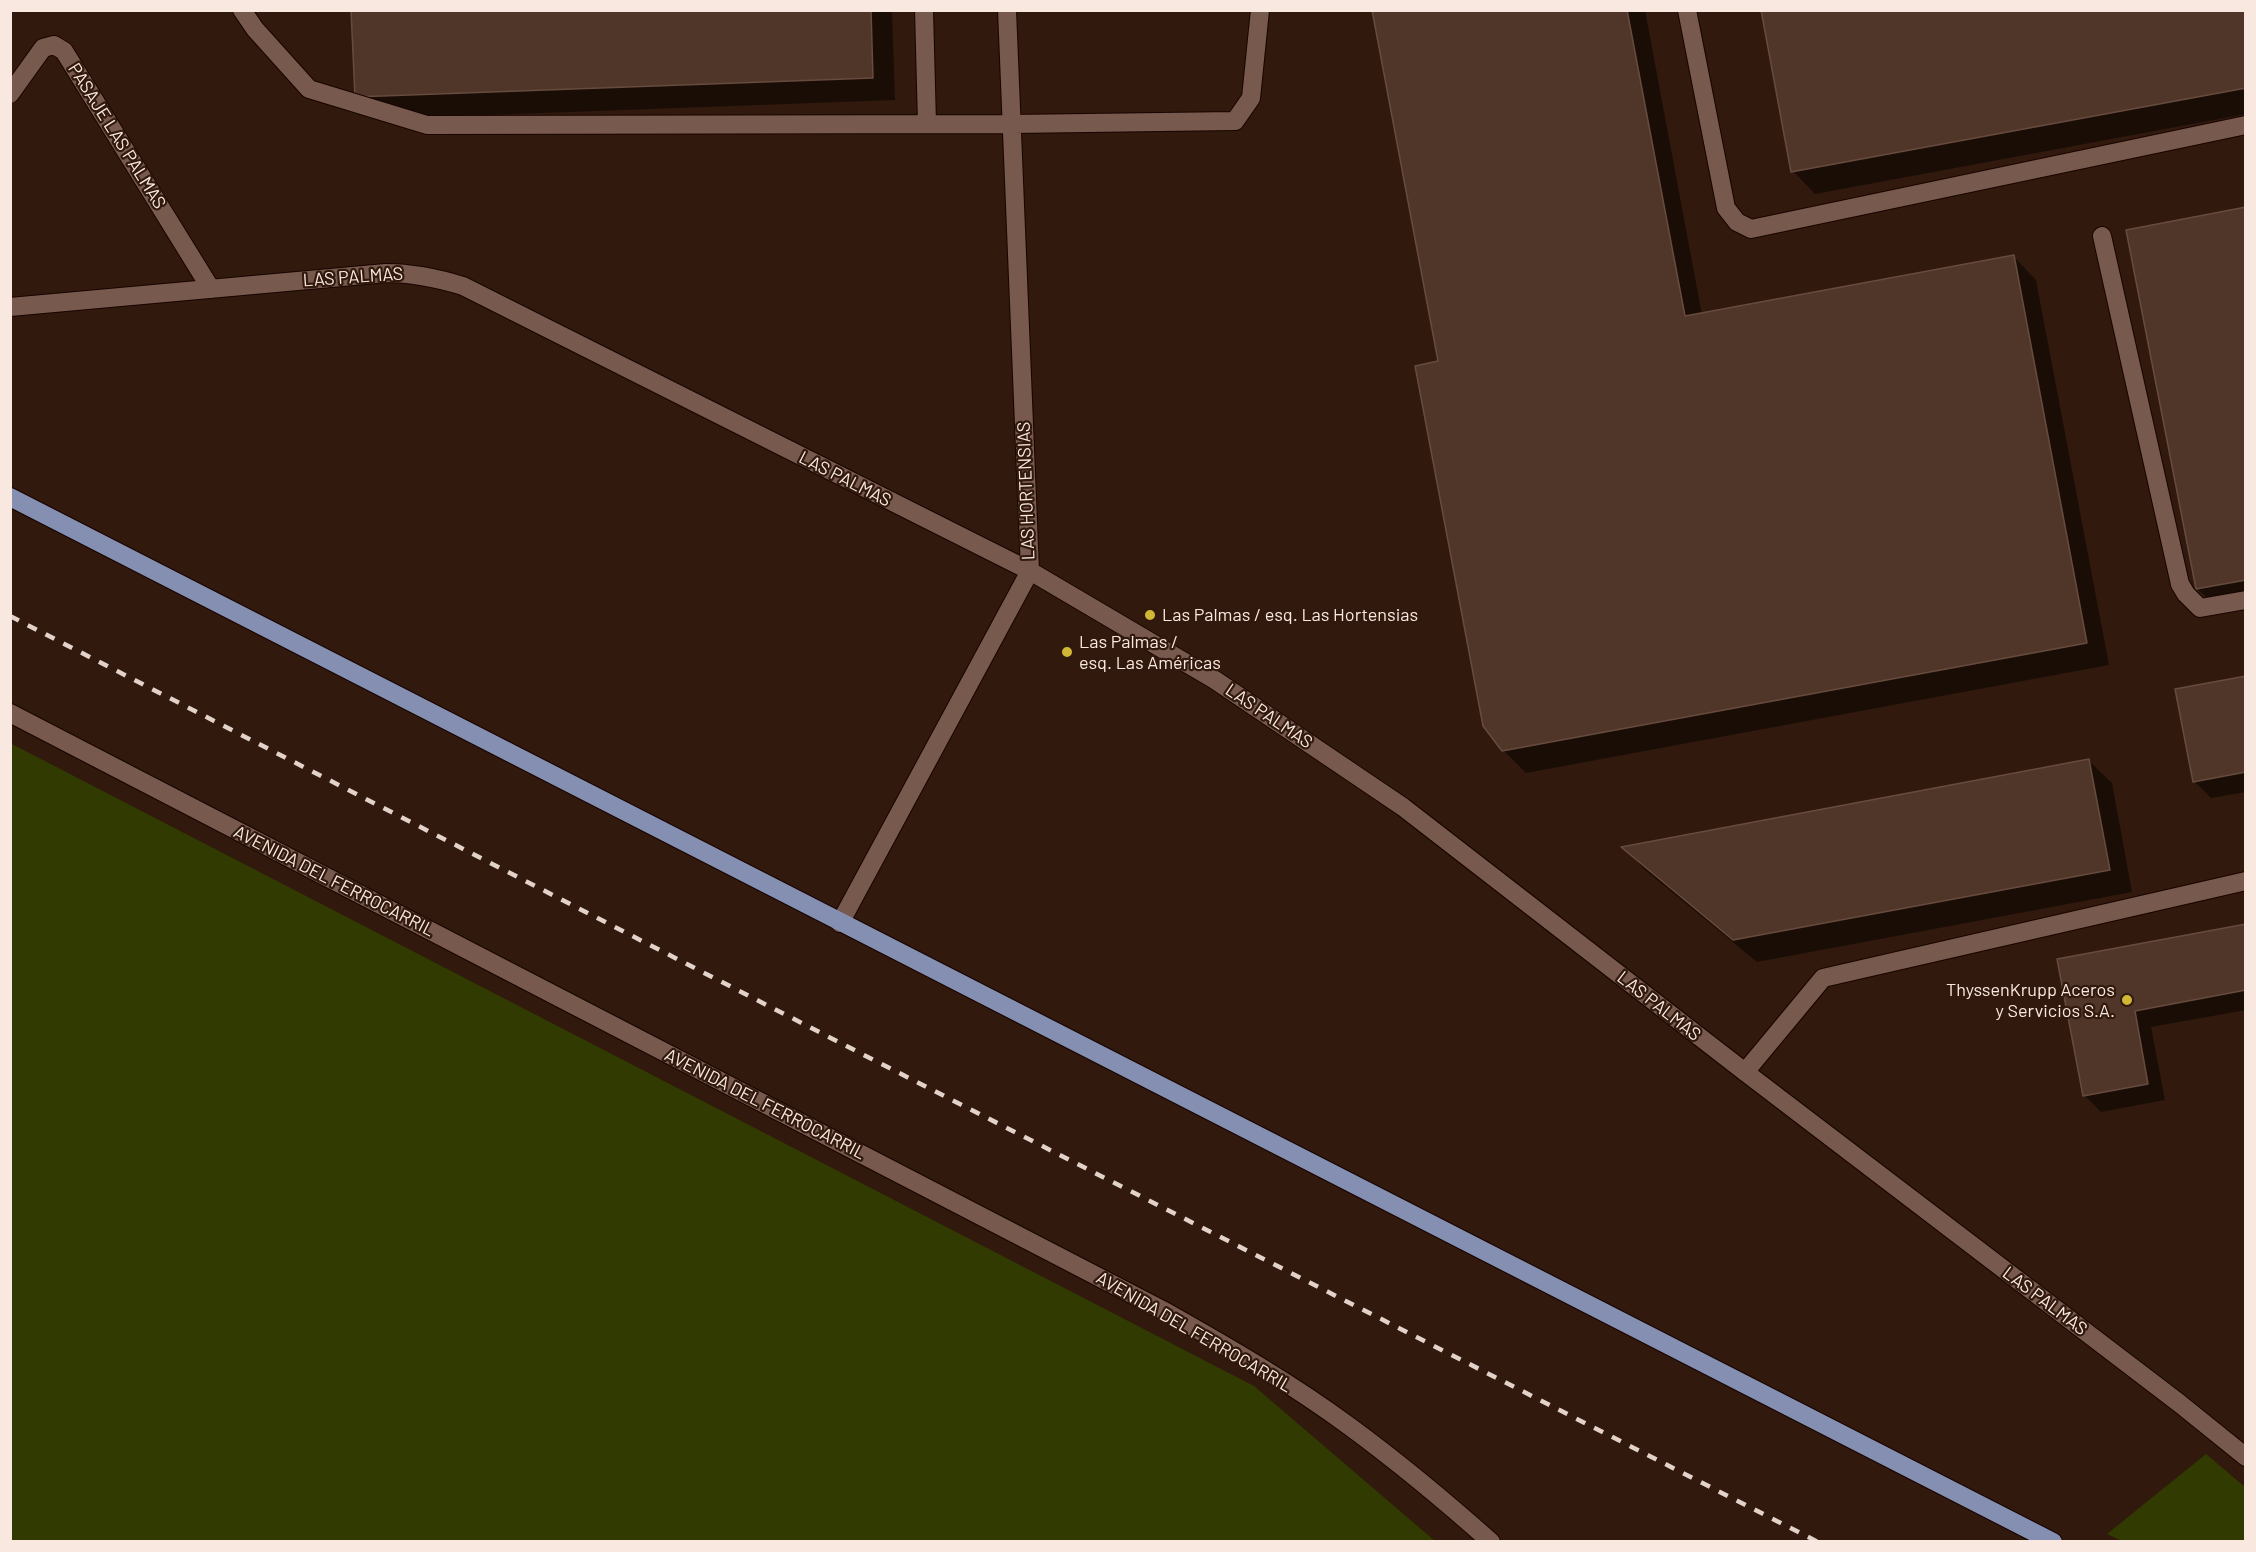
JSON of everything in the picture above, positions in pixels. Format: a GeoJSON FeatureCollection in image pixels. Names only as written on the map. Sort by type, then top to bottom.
{"type":"FeatureCollection","features":[{"type":"Feature","properties":{"kind":"main road"},"geometry":{"type":"LineString","coordinates":[[10,497],[2053,1542]]}},
{"type":"Feature","properties":{"kind":"street"},"geometry":{"type":"LineString","coordinates":[[242,10],[255,29],[309,89],[427,125],[1012,124],[1235,121],[1251,98],[1260,10]]}},
{"type":"Feature","properties":{"kind":"street"},"geometry":{"type":"LineString","coordinates":[[924,10],[927,124]]}},
{"type":"Feature","properties":{"kind":"street","name":"LAS HORTENSIAS"},"geometry":{"type":"LineString","coordinates":[[840,923],[1030,571],[1007,10]]}},
{"type":"Feature","properties":{"kind":"street"},"geometry":{"type":"LineString","coordinates":[[1687,10],[1726,208],[1737,222],[1751,229],[2246,125]]}},
{"type":"Feature","properties":{"kind":"street","name":"PASAJE LAS PALMAS"},"geometry":{"type":"LineString","coordinates":[[10,94],[43,48],[54,45],[64,51],[211,288]]}},
{"type":"Feature","properties":{"kind":"street"},"geometry":{"type":"LineString","coordinates":[[2102,236],[2180,584],[2200,608],[2246,600]]}},
{"type":"Feature","properties":{"kind":"street","name":"LAS PALMAS"},"geometry":{"type":"LineString","coordinates":[[10,307],[386,273],[412,273],[440,278],[464,286],[1030,571],[1215,680],[1403,807],[1745,1072],[2179,1402],[2246,1457]]}},
{"type":"Feature","properties":{"kind":"street","name":"AVENIDA DEL FERROCARRIL"},"geometry":{"type":"LineString","coordinates":[[10,713],[1168,1313],[1256,1363],[1349,1426],[1426,1485],[1491,1542]]}},
{"type":"Feature","properties":{"kind":"street"},"geometry":{"type":"LineString","coordinates":[[1745,1072],[1823,978],[2246,881]]}},
{"type":"Feature","properties":{"kind":"green space"},"geometry":{"type":"Polygon","coordinates":[[[10,743],[1254,1386],[1435,1541],[11,1541],[10,743]]]}},
{"type":"Feature","properties":{"kind":"green space"},"geometry":{"type":"Polygon","coordinates":[[[2206,1454],[2245,1487],[2245,1541],[2122,1541],[2107,1534],[2206,1454]]]}},
{"type":"Feature","properties":{"kind":"building"},"geometry":{"type":"Polygon","coordinates":[[[351,10],[871,10],[873,78],[355,97],[351,10]]]}},
{"type":"Feature","properties":{"kind":"building"},"geometry":{"type":"Polygon","coordinates":[[[1372,10],[1627,10],[1685,316],[2014,255],[2087,643],[1502,751],[1483,726],[1415,366],[1438,361],[1372,10]]]}},
{"type":"Feature","properties":{"kind":"building"},"geometry":{"type":"Polygon","coordinates":[[[1761,10],[2246,10],[2246,88],[1791,172],[1761,10]]]}},
{"type":"Feature","properties":{"kind":"building"},"geometry":{"type":"Polygon","coordinates":[[[2246,207],[2246,580],[2196,589],[2126,230],[2246,207]]]}},
{"type":"Feature","properties":{"kind":"building"},"geometry":{"type":"Polygon","coordinates":[[[2246,676],[2246,772],[2193,782],[2175,689],[2246,676]]]}},
{"type":"Feature","properties":{"kind":"building"},"geometry":{"type":"Polygon","coordinates":[[[2089,759],[2110,870],[1733,940],[1621,847],[2089,759]]]}},
{"type":"Feature","properties":{"kind":"building","name":"ThyssenKrupp Aceros y Servicios S.A."},"geometry":{"type":"Polygon","coordinates":[[[2246,924],[2246,990],[2135,1011],[2148,1084],[2083,1096],[2057,959],[2246,924]]]}},
{"type":"Feature","properties":{"kind":"railway"},"geometry":{"type":"LineString","coordinates":[[10,616],[1818,1542]]}},
{"type":"Feature","properties":{"kind":"place","name":"Las Palmas / esq. Las Hortensias"},"geometry":{"type":"Point","coordinates":[1150,615]}},
{"type":"Feature","properties":{"kind":"place","name":"Las Palmas / esq. Las Américas"},"geometry":{"type":"Point","coordinates":[1067,652]}},
{"type":"Feature","properties":{"kind":"place","name":"ThyssenKrupp Aceros y Servicios S.A."},"geometry":{"type":"Point","coordinates":[2127,1000]}}]}
